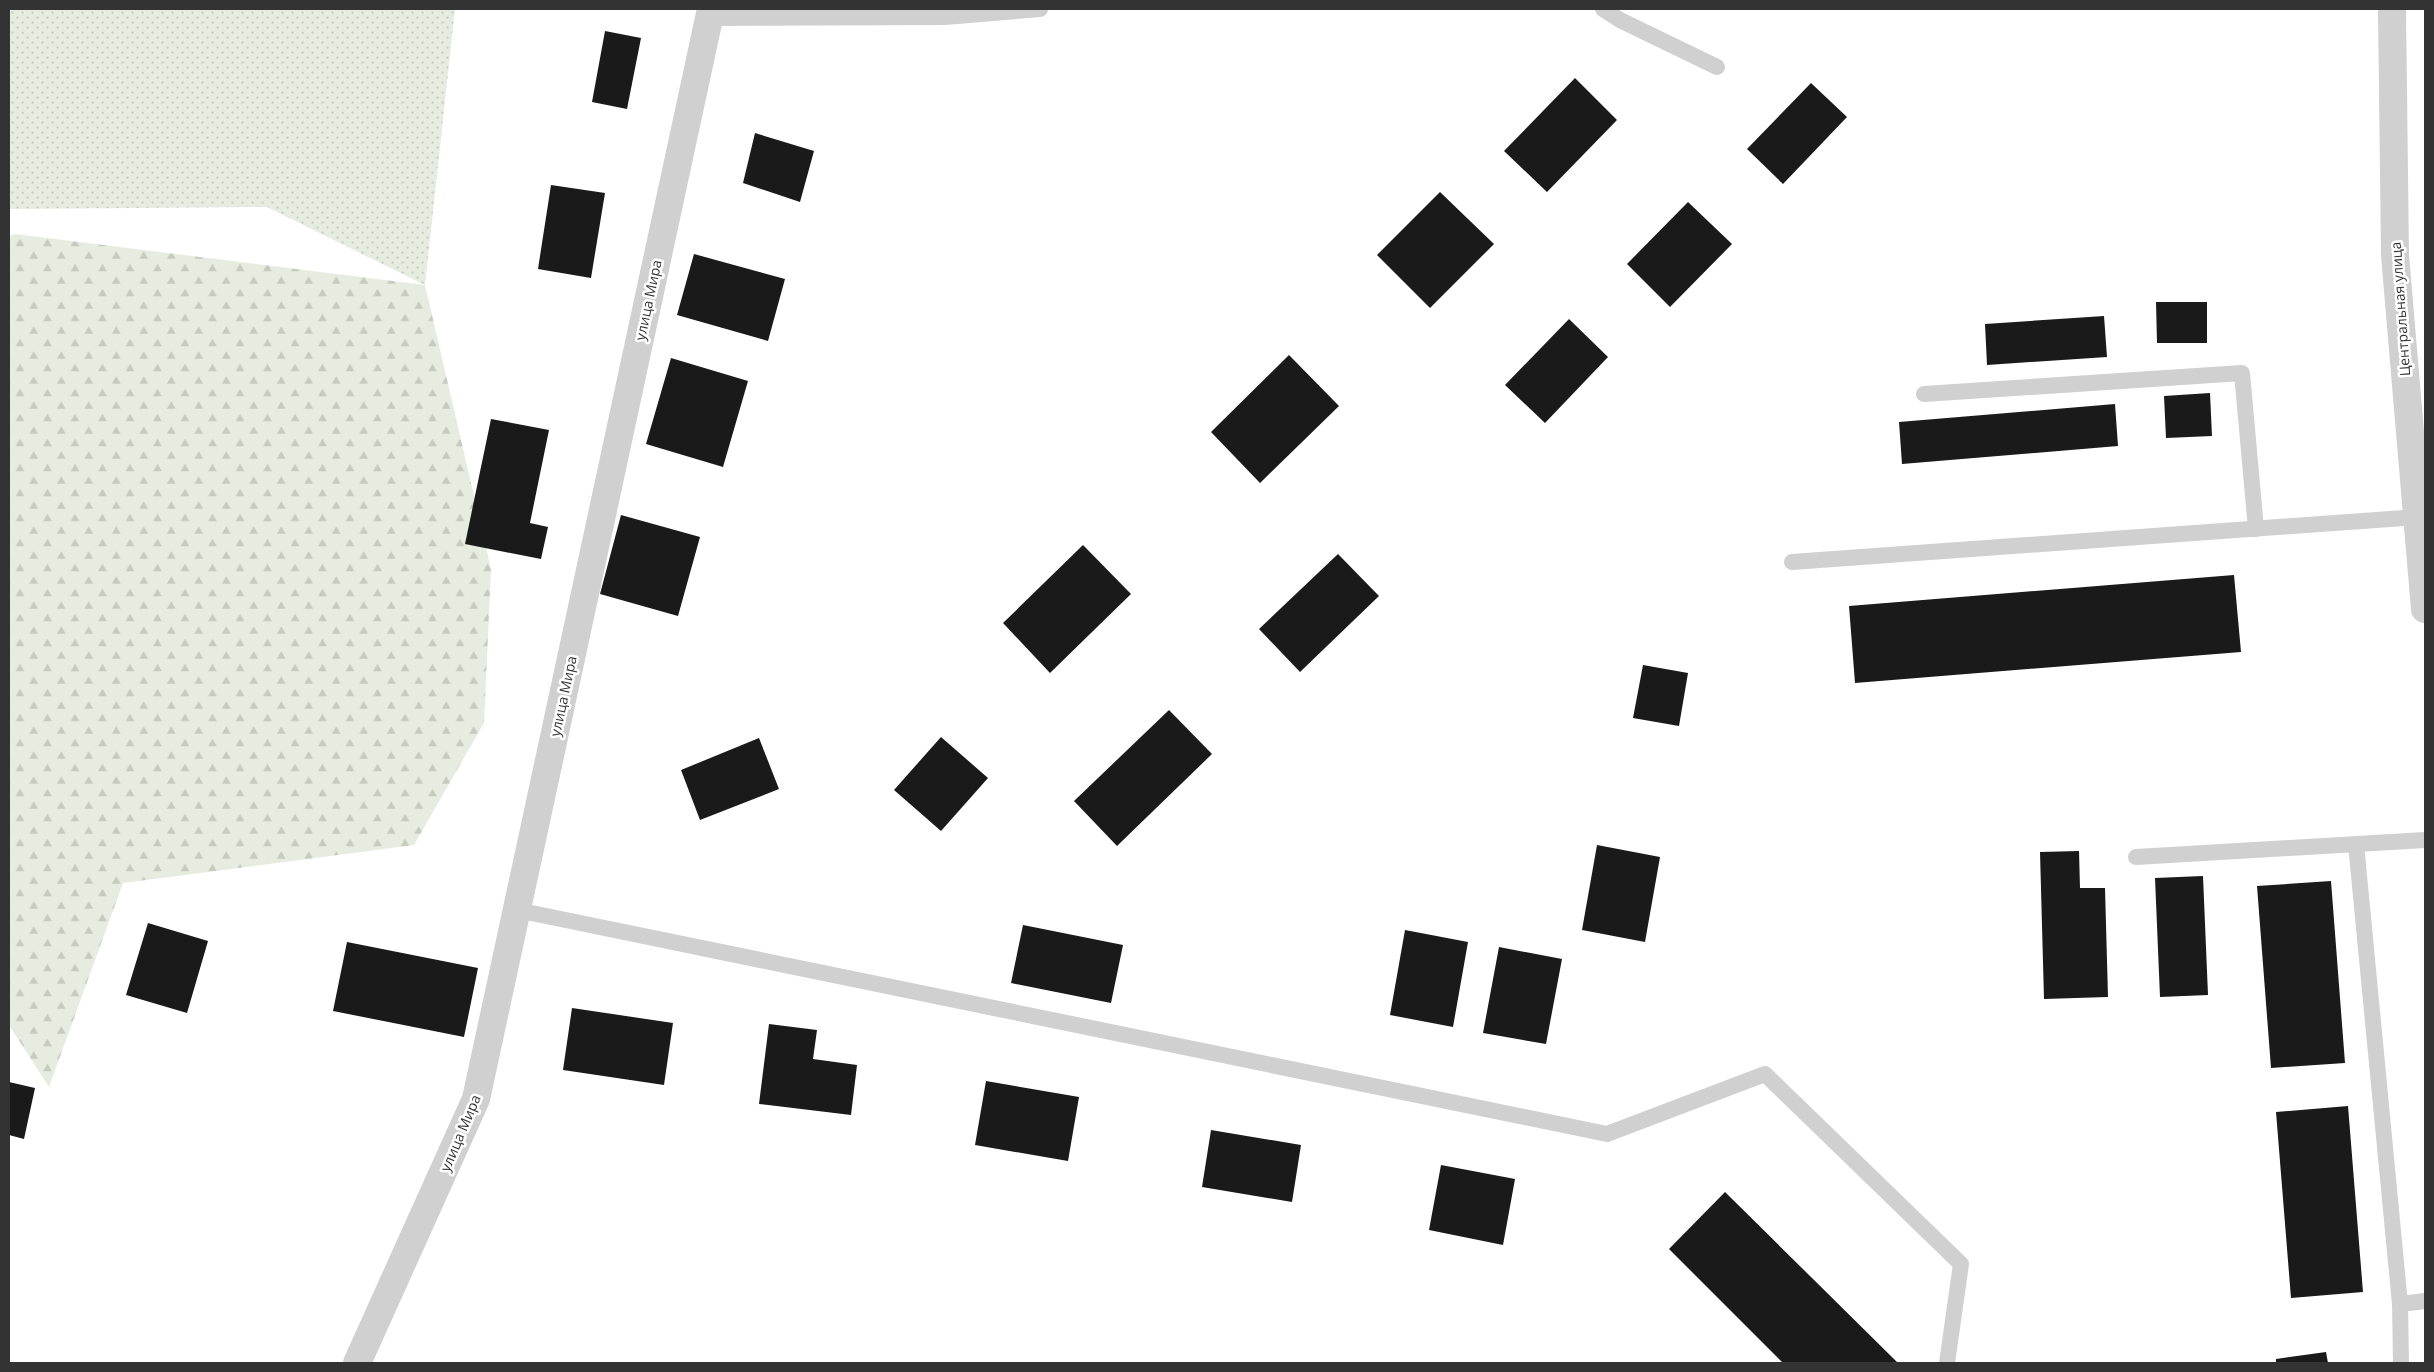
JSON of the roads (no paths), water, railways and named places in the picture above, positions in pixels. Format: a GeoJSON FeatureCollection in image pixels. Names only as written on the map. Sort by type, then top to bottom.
{"type":"FeatureCollection","features":[{"type":"Feature","properties":{"kind":"street","name":"Центральная улица"},"geometry":{"type":"LineString","coordinates":[[2392,9],[2395,255],[2425,609]]}},
{"type":"Feature","properties":{"kind":"street","name":"улица Мира"},"geometry":{"type":"LineString","coordinates":[[357,1363],[476,1099],[710,14]]}},
{"type":"Feature","properties":{"kind":"lane"},"geometry":{"type":"LineString","coordinates":[[710,14],[945,17],[1040,9]]}},
{"type":"Feature","properties":{"kind":"lane"},"geometry":{"type":"LineString","coordinates":[[1603,9],[1620,20],[1717,67]]}},
{"type":"Feature","properties":{"kind":"lane"},"geometry":{"type":"LineString","coordinates":[[1924,394],[2242,373],[2256,529]]}},
{"type":"Feature","properties":{"kind":"lane"},"geometry":{"type":"LineString","coordinates":[[1792,562],[2418,517]]}},
{"type":"Feature","properties":{"kind":"lane"},"geometry":{"type":"LineString","coordinates":[[2136,857],[2425,840]]}},
{"type":"Feature","properties":{"kind":"lane"},"geometry":{"type":"LineString","coordinates":[[2356,844],[2400,1304],[2401,1363]]}},
{"type":"Feature","properties":{"kind":"lane"},"geometry":{"type":"LineString","coordinates":[[517,910],[1607,1134],[1765,1074],[1961,1264],[1947,1363]]}},
{"type":"Feature","properties":{"kind":"lane"},"geometry":{"type":"LineString","coordinates":[[2400,1304],[2425,1301]]}}]}
